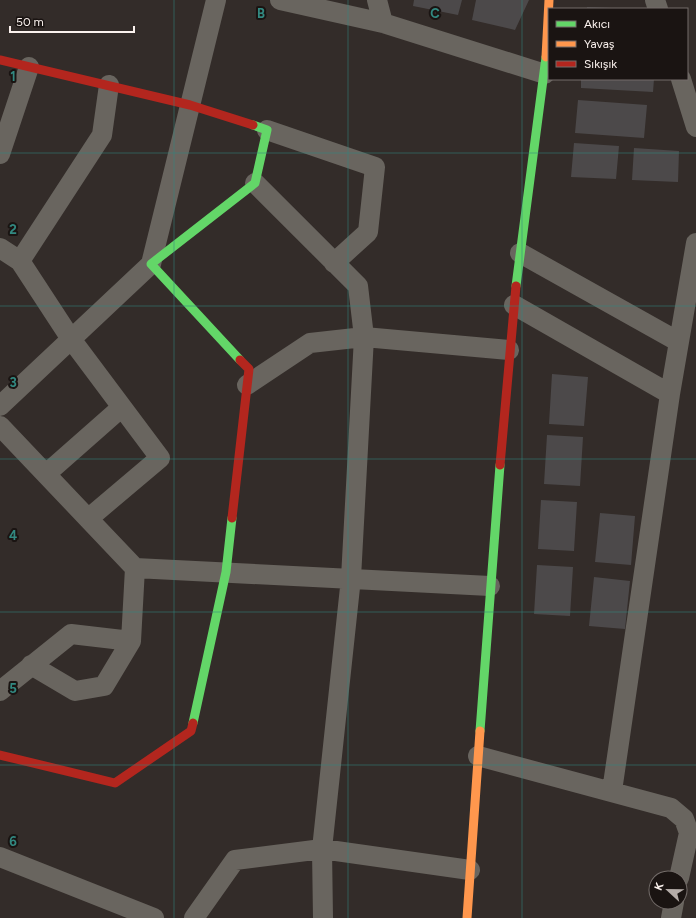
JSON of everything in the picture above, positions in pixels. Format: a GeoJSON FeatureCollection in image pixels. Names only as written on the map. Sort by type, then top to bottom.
{"type":"FeatureCollection","features":[{"type":"Feature","properties":{"kind":"street"},"geometry":{"type":"LineString","coordinates":[[151,264],[216,0]]}},
{"type":"Feature","properties":{"kind":"street"},"geometry":{"type":"LineString","coordinates":[[280,0],[384,23],[545,74]]}},
{"type":"Feature","properties":{"kind":"street"},"geometry":{"type":"LineString","coordinates":[[377,0],[384,23]]}},
{"type":"Feature","properties":{"kind":"street"},"geometry":{"type":"LineString","coordinates":[[467,918],[490,586],[509,350],[520,253],[545,74],[548,18]]}},
{"type":"Feature","properties":{"kind":"street"},"geometry":{"type":"LineString","coordinates":[[0,60],[190,105],[375,166],[368,232],[334,263]]}},
{"type":"Feature","properties":{"kind":"street"},"geometry":{"type":"LineString","coordinates":[[0,154],[29,67]]}},
{"type":"Feature","properties":{"kind":"street"},"geometry":{"type":"LineString","coordinates":[[680,80],[696,127]]}},
{"type":"Feature","properties":{"kind":"street"},"geometry":{"type":"LineString","coordinates":[[20,261],[102,135],[109,85]]}},
{"type":"Feature","properties":{"kind":"street"},"geometry":{"type":"LineString","coordinates":[[0,406],[151,264],[256,183],[267,130]]}},
{"type":"Feature","properties":{"kind":"street"},"geometry":{"type":"LineString","coordinates":[[256,183],[358,286],[364,337],[351,578],[322,849],[323,918]]}},
{"type":"Feature","properties":{"kind":"street"},"geometry":{"type":"LineString","coordinates":[[612,791],[670,394],[696,243]]}},
{"type":"Feature","properties":{"kind":"street"},"geometry":{"type":"LineString","coordinates":[[0,248],[20,261],[71,339],[160,458],[89,518]]}},
{"type":"Feature","properties":{"kind":"street"},"geometry":{"type":"LineString","coordinates":[[520,253],[679,342]]}},
{"type":"Feature","properties":{"kind":"street"},"geometry":{"type":"LineString","coordinates":[[0,755],[114,783],[191,731],[226,572],[249,369],[151,264]]}},
{"type":"Feature","properties":{"kind":"street"},"geometry":{"type":"LineString","coordinates":[[514,305],[670,394]]}},
{"type":"Feature","properties":{"kind":"street"},"geometry":{"type":"LineString","coordinates":[[247,385],[310,343],[364,337],[509,350]]}},
{"type":"Feature","properties":{"kind":"street"},"geometry":{"type":"LineString","coordinates":[[46,474],[122,408]]}},
{"type":"Feature","properties":{"kind":"street"},"geometry":{"type":"LineString","coordinates":[[0,426],[136,568],[490,586]]}},
{"type":"Feature","properties":{"kind":"street"},"geometry":{"type":"LineString","coordinates":[[30,665],[75,691],[104,686],[131,641],[136,568]]}},
{"type":"Feature","properties":{"kind":"street"},"geometry":{"type":"LineString","coordinates":[[0,691],[30,665],[71,634],[131,641]]}},
{"type":"Feature","properties":{"kind":"street"},"geometry":{"type":"LineString","coordinates":[[478,756],[671,808],[684,820],[689,833],[681,870]]}},
{"type":"Feature","properties":{"kind":"street"},"geometry":{"type":"LineString","coordinates":[[194,918],[235,860],[322,849],[470,870]]}},
{"type":"Feature","properties":{"kind":"street"},"geometry":{"type":"LineString","coordinates":[[0,857],[154,918]]}},
{"type":"Feature","properties":{"kind":"building"},"geometry":{"type":"Polygon","coordinates":[[[414,0],[462,0],[458,15],[413,6],[414,0]]]}},
{"type":"Feature","properties":{"kind":"building"},"geometry":{"type":"Polygon","coordinates":[[[476,0],[529,0],[515,30],[472,20],[476,0]]]}},
{"type":"Feature","properties":{"kind":"building"},"geometry":{"type":"Polygon","coordinates":[[[587,7],[612,8],[587,8],[587,7]]]}},
{"type":"Feature","properties":{"kind":"building"},"geometry":{"type":"Polygon","coordinates":[[[581,80],[654,80],[653,92],[581,88],[581,80]]]}},
{"type":"Feature","properties":{"kind":"building"},"geometry":{"type":"Polygon","coordinates":[[[578,100],[647,105],[644,138],[575,133],[578,100]]]}},
{"type":"Feature","properties":{"kind":"building"},"geometry":{"type":"Polygon","coordinates":[[[574,143],[619,146],[616,179],[571,177],[574,143]]]}},
{"type":"Feature","properties":{"kind":"building"},"geometry":{"type":"Polygon","coordinates":[[[634,148],[679,151],[678,182],[632,180],[634,148]]]}},
{"type":"Feature","properties":{"kind":"building"},"geometry":{"type":"Polygon","coordinates":[[[552,374],[588,377],[584,426],[549,424],[552,374]]]}},
{"type":"Feature","properties":{"kind":"building"},"geometry":{"type":"Polygon","coordinates":[[[547,435],[583,437],[580,486],[544,484],[547,435]]]}},
{"type":"Feature","properties":{"kind":"building"},"geometry":{"type":"Polygon","coordinates":[[[541,500],[577,502],[574,551],[538,549],[541,500]]]}},
{"type":"Feature","properties":{"kind":"building"},"geometry":{"type":"Polygon","coordinates":[[[600,513],[635,516],[631,565],[595,562],[600,513]]]}},
{"type":"Feature","properties":{"kind":"building"},"geometry":{"type":"Polygon","coordinates":[[[537,565],[573,567],[570,616],[534,614],[537,565]]]}},
{"type":"Feature","properties":{"kind":"building"},"geometry":{"type":"Polygon","coordinates":[[[594,577],[630,581],[625,629],[589,626],[594,577]]]}},
{"type":"Feature","properties":{"kind":"traffic: fast"},"geometry":{"type":"LineString","coordinates":[[516,286],[546,57]]}},
{"type":"Feature","properties":{"kind":"traffic: fast"},"geometry":{"type":"LineString","coordinates":[[240,360],[151,264],[255,183],[267,130],[253,125]]}},
{"type":"Feature","properties":{"kind":"traffic: fast"},"geometry":{"type":"LineString","coordinates":[[480,731],[500,465]]}},
{"type":"Feature","properties":{"kind":"traffic: fast"},"geometry":{"type":"LineString","coordinates":[[193,723],[226,572],[232,518]]}},
{"type":"Feature","properties":{"kind":"traffic: slow"},"geometry":{"type":"LineString","coordinates":[[549,0],[549,8]]}},
{"type":"Feature","properties":{"kind":"traffic: slow"},"geometry":{"type":"LineString","coordinates":[[546,57],[548,19]]}},
{"type":"Feature","properties":{"kind":"traffic: slow"},"geometry":{"type":"LineString","coordinates":[[467,918],[480,731]]}},
{"type":"Feature","properties":{"kind":"traffic: jam"},"geometry":{"type":"LineString","coordinates":[[0,60],[190,105],[253,125]]}},
{"type":"Feature","properties":{"kind":"traffic: jam"},"geometry":{"type":"LineString","coordinates":[[500,465],[516,286]]}},
{"type":"Feature","properties":{"kind":"traffic: jam"},"geometry":{"type":"LineString","coordinates":[[232,518],[249,369],[240,360]]}},
{"type":"Feature","properties":{"kind":"traffic: jam"},"geometry":{"type":"LineString","coordinates":[[0,755],[115,783],[191,731],[193,723]]}}]}
